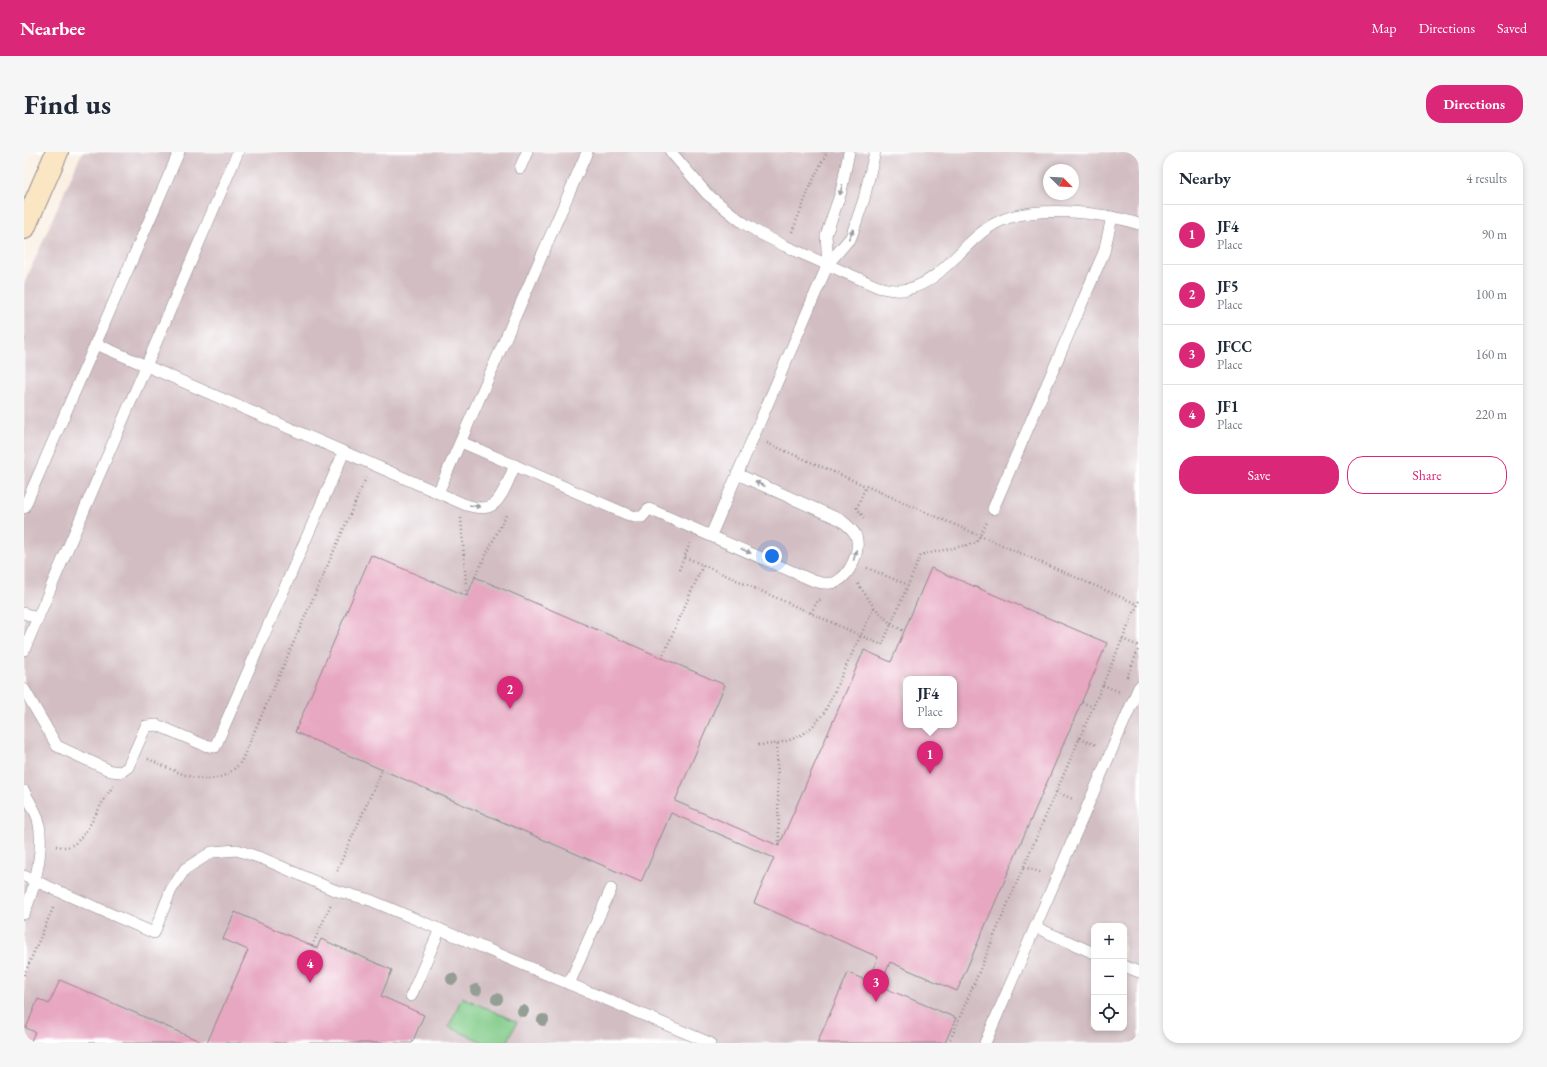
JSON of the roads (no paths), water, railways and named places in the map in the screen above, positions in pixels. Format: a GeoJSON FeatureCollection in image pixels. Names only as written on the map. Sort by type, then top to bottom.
{"type":"FeatureCollection","features":[{"type":"Feature","properties":{"kind":"street"},"geometry":{"type":"LineString","coordinates":[[24,228],[57,152]]}},
{"type":"Feature","properties":{"kind":"lane"},"geometry":{"type":"LineString","coordinates":[[24,508],[179,152]]}},
{"type":"Feature","properties":{"kind":"lane"},"geometry":{"type":"LineString","coordinates":[[24,650],[238,152]]}},
{"type":"Feature","properties":{"kind":"lane"},"geometry":{"type":"LineString","coordinates":[[520,168],[528,152]]}},
{"type":"Feature","properties":{"kind":"lane"},"geometry":{"type":"LineString","coordinates":[[438,493],[586,155],[596,152]]}},
{"type":"Feature","properties":{"kind":"lane"},"geometry":{"type":"LineString","coordinates":[[828,264],[826,235],[841,192],[849,152]]}},
{"type":"Feature","properties":{"kind":"lane"},"geometry":{"type":"LineString","coordinates":[[711,535],[828,264],[851,237],[864,199],[875,152]]}},
{"type":"Feature","properties":{"kind":"lane"},"geometry":{"type":"LineString","coordinates":[[670,153],[707,194],[742,222],[761,234],[878,287],[895,290],[908,290],[922,284],[938,273],[980,232],[998,222],[1018,215],[1038,212],[1068,211],[1112,217],[1139,224]]}},
{"type":"Feature","properties":{"kind":"lane"},"geometry":{"type":"LineString","coordinates":[[993,509],[1104,252],[1112,217]]}},
{"type":"Feature","properties":{"kind":"lane"},"geometry":{"type":"LineString","coordinates":[[96,344],[466,505],[478,508],[490,507],[498,500],[515,465]]}},
{"type":"Feature","properties":{"kind":"lane"},"geometry":{"type":"LineString","coordinates":[[461,442],[635,517],[642,516],[649,509],[814,581],[824,583],[836,582],[847,572],[854,561],[857,549],[856,536],[850,528],[841,520],[737,474]]}},
{"type":"Feature","properties":{"kind":"lane"},"geometry":{"type":"LineString","coordinates":[[24,689],[56,746],[111,771],[121,772],[128,767],[146,726],[157,725],[204,745],[215,747],[344,452]]}},
{"type":"Feature","properties":{"kind":"lane"},"geometry":{"type":"LineString","coordinates":[[24,613],[38,619]]}},
{"type":"Feature","properties":{"kind":"lane"},"geometry":{"type":"LineString","coordinates":[[985,1043],[1139,687]]}},
{"type":"Feature","properties":{"kind":"lane"},"geometry":{"type":"LineString","coordinates":[[24,791],[37,817],[41,835],[35,881],[24,914]]}},
{"type":"Feature","properties":{"kind":"lane"},"geometry":{"type":"LineString","coordinates":[[24,876],[154,933],[171,890],[185,869],[212,852],[236,850],[264,858],[334,890],[370,900],[710,1043]]}},
{"type":"Feature","properties":{"kind":"lane"},"geometry":{"type":"LineString","coordinates":[[569,984],[611,889]]}},
{"type":"Feature","properties":{"kind":"lane"},"geometry":{"type":"LineString","coordinates":[[1035,927],[1091,952]]}},
{"type":"Feature","properties":{"kind":"lane"},"geometry":{"type":"LineString","coordinates":[[411,996],[440,929]]}},
{"type":"Feature","properties":{"kind":"lane"},"geometry":{"type":"LineString","coordinates":[[1127,967],[1139,972]]}},
{"type":"Feature","properties":{"kind":"place","name":"JF5"},"geometry":{"type":"Point","coordinates":[510,709]}},
{"type":"Feature","properties":{"kind":"place","name":"JF4"},"geometry":{"type":"Point","coordinates":[930,774]}},
{"type":"Feature","properties":{"kind":"place","name":"JF1"},"geometry":{"type":"Point","coordinates":[310,983]}},
{"type":"Feature","properties":{"kind":"place","name":"JFCC"},"geometry":{"type":"Point","coordinates":[876,1002]}}]}
